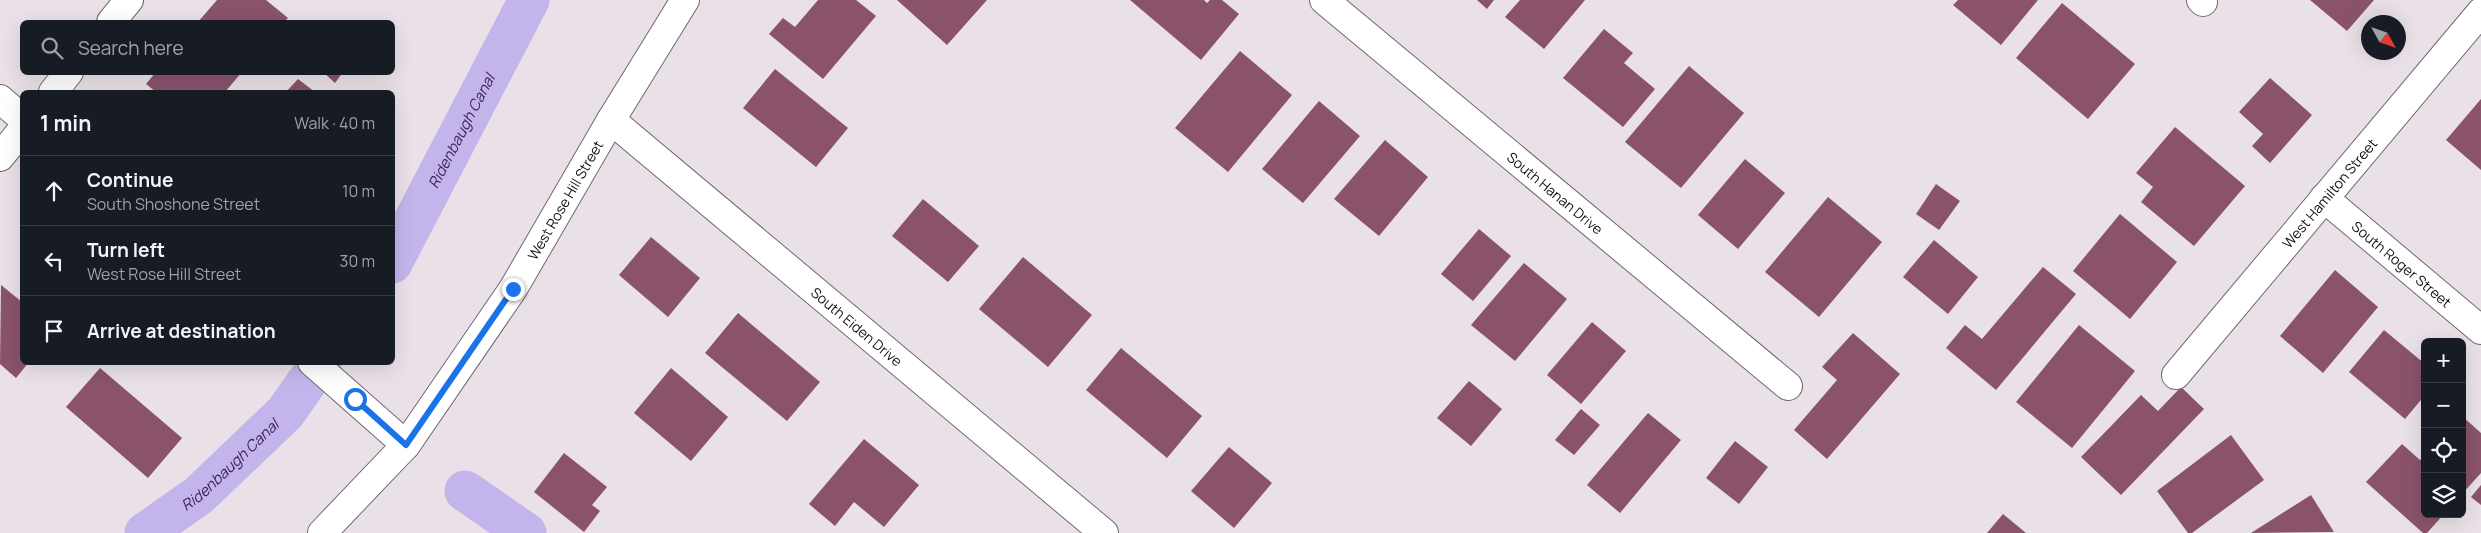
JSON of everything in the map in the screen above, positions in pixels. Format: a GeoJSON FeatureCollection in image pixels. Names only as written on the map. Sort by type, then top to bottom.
{"type":"FeatureCollection","features":[{"type":"Feature","properties":{"kind":"street"},"geometry":{"type":"LineString","coordinates":[[113,20],[129,0]]}},
{"type":"Feature","properties":{"kind":"street","name":"West Rose Hill Street"},"geometry":{"type":"LineString","coordinates":[[322,533],[406,445],[513,289],[611,120],[685,0]]}},
{"type":"Feature","properties":{"kind":"street","name":"South Hanan Drive"},"geometry":{"type":"LineString","coordinates":[[1324,0],[1788,386]]}},
{"type":"Feature","properties":{"kind":"street","name":"West Hamilton Street"},"geometry":{"type":"LineString","coordinates":[[2176,375],[2481,12]]}},
{"type":"Feature","properties":{"kind":"street"},"geometry":{"type":"LineString","coordinates":[[55,90],[67,75]]}},
{"type":"Feature","properties":{"kind":"street"},"geometry":{"type":"LineString","coordinates":[[0,99],[20,116]]}},
{"type":"Feature","properties":{"kind":"street","name":"South Eiden Drive"},"geometry":{"type":"LineString","coordinates":[[611,120],[1104,533]]}},
{"type":"Feature","properties":{"kind":"street"},"geometry":{"type":"LineString","coordinates":[[0,156],[20,132]]}},
{"type":"Feature","properties":{"kind":"street","name":"South Roger Street"},"geometry":{"type":"LineString","coordinates":[[2324,198],[2481,330]]}},
{"type":"Feature","properties":{"kind":"street"},"geometry":{"type":"LineString","coordinates":[[315,365],[406,445]]}},
{"type":"Feature","properties":{"kind":"building"},"geometry":{"type":"Polygon","coordinates":[[[217,0],[266,0],[288,18],[286,20],[200,20],[217,0]]]}},
{"type":"Feature","properties":{"kind":"building"},"geometry":{"type":"Polygon","coordinates":[[[818,0],[856,0],[876,16],[823,79],[769,34],[783,18],[795,27],[818,0]]]}},
{"type":"Feature","properties":{"kind":"building"},"geometry":{"type":"Polygon","coordinates":[[[897,0],[987,0],[947,45],[897,0]]]}},
{"type":"Feature","properties":{"kind":"building"},"geometry":{"type":"Polygon","coordinates":[[[1130,0],[1204,0],[1207,3],[1210,0],[1222,0],[1239,14],[1201,60],[1130,0]]]}},
{"type":"Feature","properties":{"kind":"building"},"geometry":{"type":"Polygon","coordinates":[[[1477,0],[1494,0],[1487,9],[1477,0]]]}},
{"type":"Feature","properties":{"kind":"building"},"geometry":{"type":"Polygon","coordinates":[[[1520,0],[1585,0],[1544,49],[1505,17],[1520,0]]]}},
{"type":"Feature","properties":{"kind":"building"},"geometry":{"type":"Polygon","coordinates":[[[1958,0],[2038,0],[2001,45],[1953,5],[1958,0]]]}},
{"type":"Feature","properties":{"kind":"building"},"geometry":{"type":"Polygon","coordinates":[[[2310,0],[2374,0],[2347,31],[2310,0]]]}},
{"type":"Feature","properties":{"kind":"building"},"geometry":{"type":"Polygon","coordinates":[[[2062,3],[2135,64],[2088,119],[2016,58],[2062,3]]]}},
{"type":"Feature","properties":{"kind":"building"},"geometry":{"type":"Polygon","coordinates":[[[1604,29],[1633,53],[1624,63],[1655,89],[1623,127],[1563,78],[1604,29]]]}},
{"type":"Feature","properties":{"kind":"building"},"geometry":{"type":"Polygon","coordinates":[[[1240,51],[1292,95],[1228,172],[1175,128],[1240,51]]]}},
{"type":"Feature","properties":{"kind":"building"},"geometry":{"type":"Polygon","coordinates":[[[1689,66],[1744,113],[1681,188],[1625,142],[1689,66]]]}},
{"type":"Feature","properties":{"kind":"building"},"geometry":{"type":"Polygon","coordinates":[[[775,69],[848,128],[816,167],[743,108],[775,69]]]}},
{"type":"Feature","properties":{"kind":"building"},"geometry":{"type":"Polygon","coordinates":[[[154,75],[239,75],[227,90],[154,90],[146,84],[154,75]]]}},
{"type":"Feature","properties":{"kind":"building"},"geometry":{"type":"Polygon","coordinates":[[[326,75],[341,75],[335,83],[326,75]]]}},
{"type":"Feature","properties":{"kind":"building"},"geometry":{"type":"Polygon","coordinates":[[[2270,78],[2312,115],[2270,163],[2252,146],[2263,134],[2239,112],[2270,78]]]}},
{"type":"Feature","properties":{"kind":"building"},"geometry":{"type":"Polygon","coordinates":[[[298,79],[312,90],[288,90],[298,79]]]}},
{"type":"Feature","properties":{"kind":"building"},"geometry":{"type":"Polygon","coordinates":[[[2481,99],[2481,170],[2446,140],[2481,99]]]}},
{"type":"Feature","properties":{"kind":"building"},"geometry":{"type":"Polygon","coordinates":[[[1319,101],[1360,136],[1303,203],[1262,169],[1319,101]]]}},
{"type":"Feature","properties":{"kind":"building"},"geometry":{"type":"Polygon","coordinates":[[[2175,127],[2245,186],[2194,246],[2141,202],[2153,187],[2136,173],[2175,127]]]}},
{"type":"Feature","properties":{"kind":"building"},"geometry":{"type":"Polygon","coordinates":[[[1385,140],[1428,177],[1379,236],[1334,199],[1385,140]]]}},
{"type":"Feature","properties":{"kind":"building"},"geometry":{"type":"Polygon","coordinates":[[[1745,159],[1785,193],[1738,249],[1698,215],[1745,159]]]}},
{"type":"Feature","properties":{"kind":"building"},"geometry":{"type":"Polygon","coordinates":[[[1936,184],[1960,201],[1939,230],[1916,214],[1936,184]]]}},
{"type":"Feature","properties":{"kind":"building"},"geometry":{"type":"Polygon","coordinates":[[[1828,197],[1882,242],[1819,317],[1765,272],[1828,197]]]}},
{"type":"Feature","properties":{"kind":"building"},"geometry":{"type":"Polygon","coordinates":[[[923,199],[979,246],[948,282],[892,236],[923,199]]]}},
{"type":"Feature","properties":{"kind":"building"},"geometry":{"type":"Polygon","coordinates":[[[2120,214],[2177,262],[2130,319],[2073,271],[2120,214]]]}},
{"type":"Feature","properties":{"kind":"building"},"geometry":{"type":"Polygon","coordinates":[[[1479,229],[1511,256],[1473,301],[1441,274],[1479,229]]]}},
{"type":"Feature","properties":{"kind":"building"},"geometry":{"type":"Polygon","coordinates":[[[651,237],[700,278],[668,317],[619,275],[651,237]]]}},
{"type":"Feature","properties":{"kind":"building"},"geometry":{"type":"Polygon","coordinates":[[[1934,240],[1978,277],[1948,314],[1903,277],[1934,240]]]}},
{"type":"Feature","properties":{"kind":"building"},"geometry":{"type":"Polygon","coordinates":[[[1023,257],[1092,315],[1048,367],[979,309],[1023,257]]]}},
{"type":"Feature","properties":{"kind":"building"},"geometry":{"type":"Polygon","coordinates":[[[1524,263],[1567,299],[1515,361],[1471,325],[1524,263]]]}},
{"type":"Feature","properties":{"kind":"building"},"geometry":{"type":"Polygon","coordinates":[[[2043,267],[2076,294],[1996,390],[1946,348],[1965,325],[1982,339],[2043,267]]]}},
{"type":"Feature","properties":{"kind":"building"},"geometry":{"type":"Polygon","coordinates":[[[2335,270],[2378,307],[2323,373],[2280,336],[2335,270]]]}},
{"type":"Feature","properties":{"kind":"building"},"geometry":{"type":"Polygon","coordinates":[[[1,285],[20,300],[20,365],[27,365],[16,378],[0,364],[1,285]]]}},
{"type":"Feature","properties":{"kind":"building"},"geometry":{"type":"Polygon","coordinates":[[[738,313],[820,382],[787,421],[705,353],[738,313]]]}},
{"type":"Feature","properties":{"kind":"building"},"geometry":{"type":"Polygon","coordinates":[[[1592,322],[1626,351],[1581,404],[1547,375],[1592,322]]]}},
{"type":"Feature","properties":{"kind":"building"},"geometry":{"type":"Polygon","coordinates":[[[2079,325],[2135,371],[2072,448],[2016,402],[2079,325]]]}},
{"type":"Feature","properties":{"kind":"building"},"geometry":{"type":"Polygon","coordinates":[[[2384,330],[2421,361],[2421,400],[2405,419],[2349,372],[2384,330]]]}},
{"type":"Feature","properties":{"kind":"building"},"geometry":{"type":"Polygon","coordinates":[[[1853,333],[1900,374],[1827,459],[1794,430],[1837,380],[1822,367],[1853,333]]]}},
{"type":"Feature","properties":{"kind":"building"},"geometry":{"type":"Polygon","coordinates":[[[1121,348],[1202,416],[1167,458],[1086,390],[1121,348]]]}},
{"type":"Feature","properties":{"kind":"building"},"geometry":{"type":"Polygon","coordinates":[[[100,368],[182,438],[148,478],[66,407],[100,368]]]}},
{"type":"Feature","properties":{"kind":"building"},"geometry":{"type":"Polygon","coordinates":[[[671,368],[728,417],[691,461],[634,413],[671,368]]]}},
{"type":"Feature","properties":{"kind":"building"},"geometry":{"type":"Polygon","coordinates":[[[1469,381],[1502,409],[1471,446],[1437,418],[1469,381]]]}},
{"type":"Feature","properties":{"kind":"building"},"geometry":{"type":"Polygon","coordinates":[[[2181,387],[2204,409],[2121,495],[2081,457],[2141,395],[2158,411],[2181,387]]]}},
{"type":"Feature","properties":{"kind":"building"},"geometry":{"type":"Polygon","coordinates":[[[1581,409],[1600,425],[1574,455],[1555,440],[1581,409]]]}},
{"type":"Feature","properties":{"kind":"building"},"geometry":{"type":"Polygon","coordinates":[[[1648,413],[1681,440],[1620,513],[1587,485],[1648,413]]]}},
{"type":"Feature","properties":{"kind":"building"},"geometry":{"type":"Polygon","coordinates":[[[2466,420],[2481,433],[2481,473],[2466,490],[2466,420]]]}},
{"type":"Feature","properties":{"kind":"building"},"geometry":{"type":"Polygon","coordinates":[[[2231,435],[2264,480],[2192,533],[2188,533],[2157,491],[2231,435]]]}},
{"type":"Feature","properties":{"kind":"building"},"geometry":{"type":"Polygon","coordinates":[[[864,439],[919,485],[884,527],[854,502],[835,526],[809,504],[864,439]]]}},
{"type":"Feature","properties":{"kind":"building"},"geometry":{"type":"Polygon","coordinates":[[[1735,441],[1768,467],[1739,504],[1706,478],[1735,441]]]}},
{"type":"Feature","properties":{"kind":"building"},"geometry":{"type":"Polygon","coordinates":[[[2402,444],[2421,459],[2421,518],[2440,518],[2427,533],[2423,533],[2366,482],[2402,444]]]}},
{"type":"Feature","properties":{"kind":"building"},"geometry":{"type":"Polygon","coordinates":[[[1229,447],[1272,483],[1234,528],[1191,491],[1229,447]]]}},
{"type":"Feature","properties":{"kind":"building"},"geometry":{"type":"Polygon","coordinates":[[[564,453],[607,487],[592,505],[600,511],[584,532],[534,492],[564,453]]]}},
{"type":"Feature","properties":{"kind":"building"},"geometry":{"type":"Polygon","coordinates":[[[2481,485],[2481,505],[2471,497],[2481,485]]]}},
{"type":"Feature","properties":{"kind":"building"},"geometry":{"type":"Polygon","coordinates":[[[2311,495],[2334,532],[2251,533],[2311,495]]]}},
{"type":"Feature","properties":{"kind":"building"},"geometry":{"type":"Polygon","coordinates":[[[2003,514],[2026,533],[1987,533],[2003,514]]]}},
{"type":"Feature","properties":{"kind":"waterway","name":"Ridenbaugh Canal"},"geometry":{"type":"LineString","coordinates":[[395,257],[529,0]]}},
{"type":"Feature","properties":{"kind":"waterway","name":"Ridenbaugh Canal"},"geometry":{"type":"LineString","coordinates":[[145,533],[199,495],[285,413],[319,365]]}},
{"type":"Feature","properties":{"kind":"waterway"},"geometry":{"type":"LineString","coordinates":[[465,491],[526,533]]}},
{"type":"Feature","properties":{"kind":"route"},"geometry":{"type":"LineString","coordinates":[[355,399],[406,445],[513,289]]}}]}
